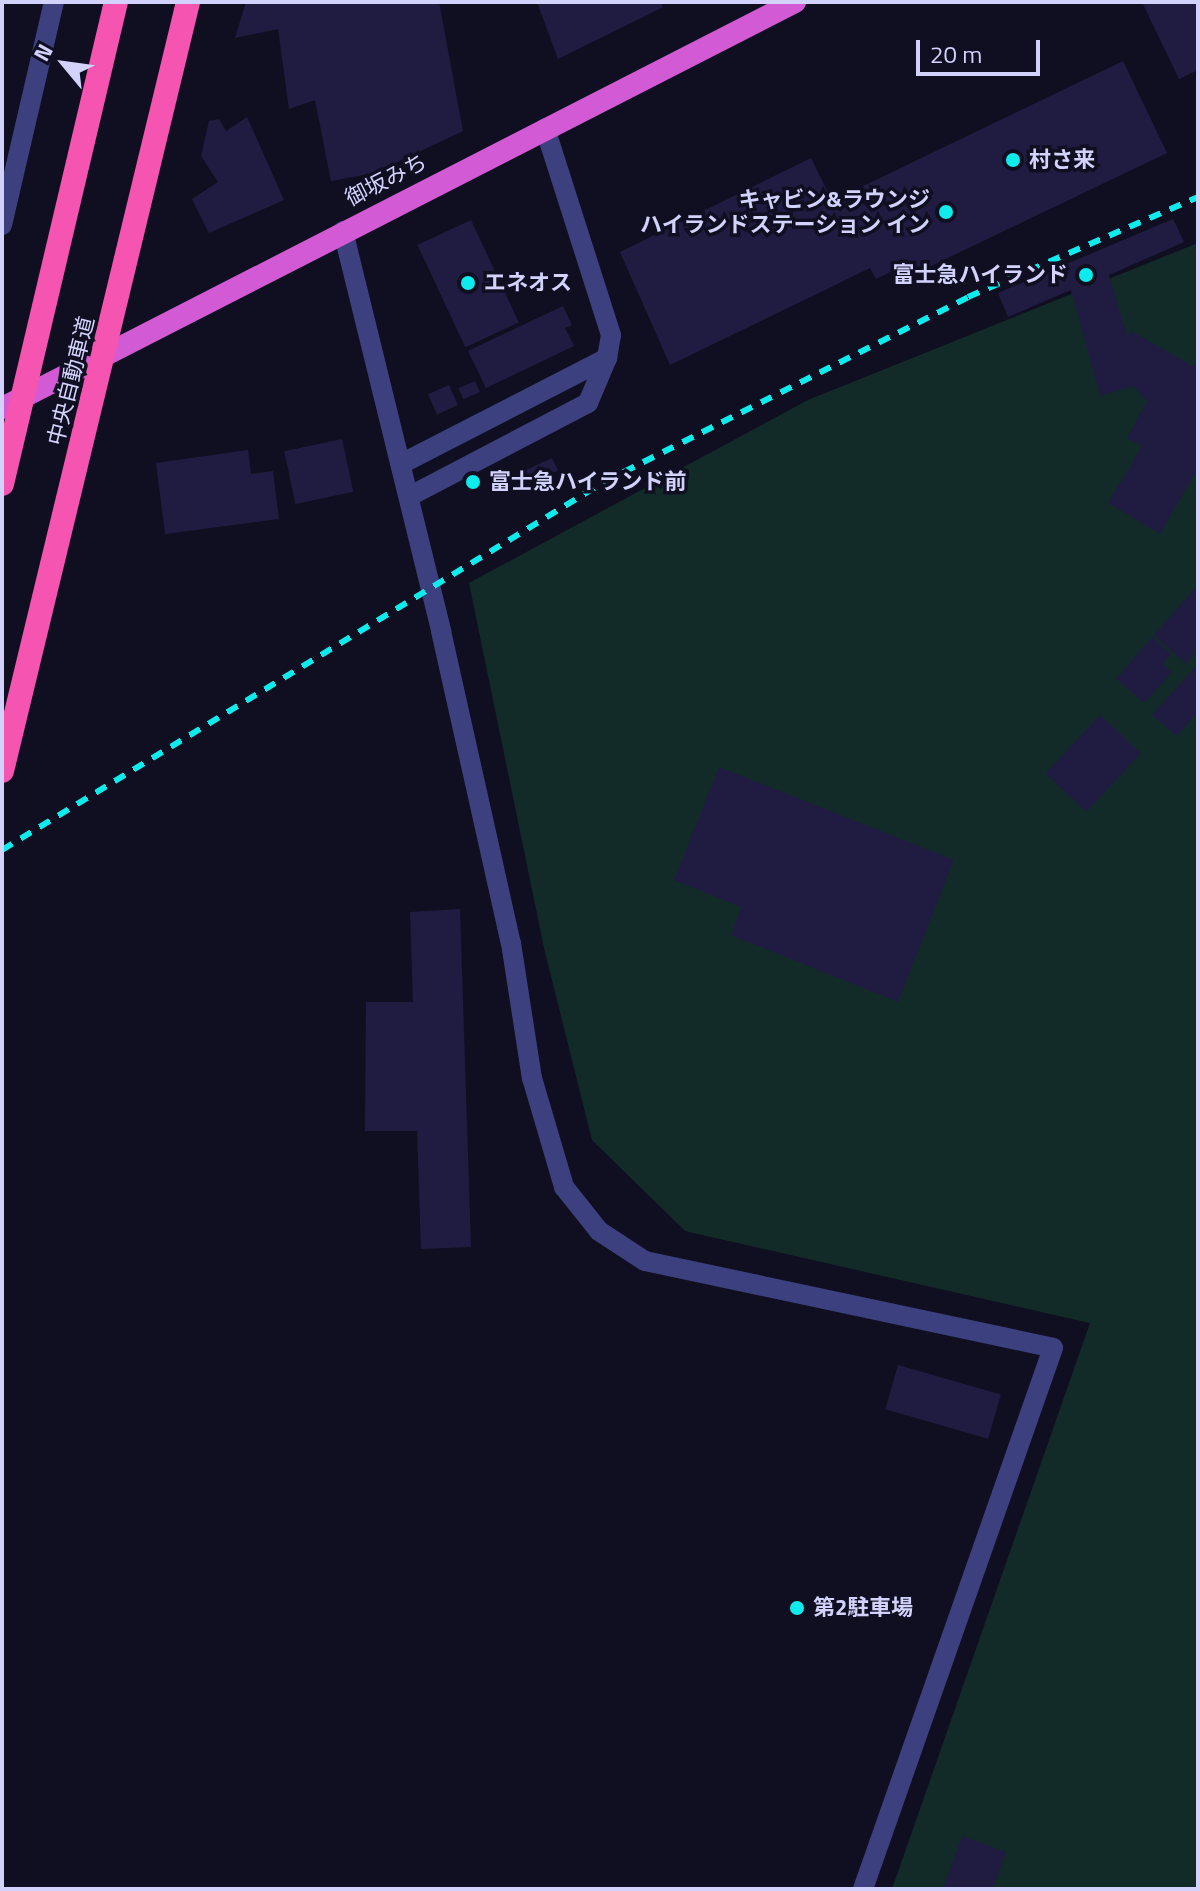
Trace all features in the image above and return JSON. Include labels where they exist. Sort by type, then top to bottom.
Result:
[{"type":"highway","name":"中央自動車道","points":[[2,484],[116,2]]},
{"type":"highway","name":"中央自動車道","points":[[2,771],[188,2]]},
{"type":"highway","name":"御坂みち","points":[[2,408],[795,2]]},
{"type":"street","points":[[2,225],[54,2]]},
{"type":"street","points":[[410,496],[588,403],[607,358],[611,335],[545,128]]},
{"type":"street","points":[[343,231],[410,496],[511,943],[532,1078],[564,1187],[599,1231],[645,1261],[1053,1348],[863,1889]]},
{"type":"street","points":[[401,464],[607,358]]},
{"type":"green space","name":"富士急ハイランド","points":[[1198,243],[1198,1889],[892,1889],[1090,1323],[685,1231],[592,1140],[544,948],[469,583],[808,400]]},
{"type":"building","points":[[246,2],[439,2],[463,131],[374,173],[331,181],[315,100],[289,109],[278,29],[235,38]]},
{"type":"building","points":[[537,2],[661,2],[663,7],[558,59]]},
{"type":"building","points":[[1142,2],[1198,2],[1198,70],[1179,79]]},
{"type":"building","points":[[1123,61],[1167,153],[912,275],[906,264],[876,279],[870,268],[670,365],[620,252],[811,158],[832,201]]},
{"type":"building","points":[[247,117],[284,200],[209,233],[192,199],[218,182],[201,156],[209,121],[219,119],[226,131]]},
{"type":"building","points":[[1173,219],[1184,242],[1109,275],[1128,338],[1131,331],[1198,369],[1198,468],[1160,534],[1108,503],[1142,446],[1127,438],[1147,401],[1133,386],[1100,396],[1071,290],[1008,317],[998,293]]},
{"type":"building","points":[[471,220],[519,322],[465,347],[418,245]]},
{"type":"building","points":[[563,306],[572,325],[565,328],[574,346],[486,388],[468,351]]},
{"type":"building","points":[[475,381],[480,392],[463,399],[459,388]]},
{"type":"building","points":[[449,385],[458,405],[437,414],[428,394]]},
{"type":"building","points":[[342,439],[353,492],[296,504],[284,451]]},
{"type":"building","points":[[248,450],[251,474],[273,471],[279,519],[165,534],[156,463]]},
{"type":"building","points":[[552,458],[558,471],[529,484],[523,472]]},
{"type":"building","points":[[1198,585],[1198,650],[1186,664],[1154,635]]},
{"type":"building","points":[[1152,637],[1171,654],[1163,664],[1172,672],[1144,703],[1116,679]]},
{"type":"building","points":[[1198,664],[1198,712],[1177,736],[1152,715]]},
{"type":"building","points":[[1100,715],[1141,753],[1086,812],[1045,774]]},
{"type":"building","points":[[719,767],[954,860],[898,1002],[731,935],[741,907],[674,880]]},
{"type":"building","points":[[460,909],[471,1247],[421,1249],[417,1131],[365,1131],[366,1002],[413,1002],[410,912]]},
{"type":"building","points":[[898,1365],[1001,1394],[988,1439],[885,1409]]},
{"type":"building","points":[[962,1836],[1006,1852],[993,1889],[943,1889]]},
{"type":"railway","points":[[2,850],[604,482],[968,297],[1198,197]]},
{"type":"place","name":"村さ来","points":[[1013,160]]},
{"type":"place","name":"キャビン&ラウンジ ハイランドステーション イン","points":[[946,212]]},
{"type":"place","name":"富士急ハイランド","points":[[1086,275]]},
{"type":"place","name":"エネオス","points":[[468,283]]},
{"type":"place","name":"富士急ハイランド前","points":[[473,482]]},
{"type":"place","name":"第2駐車場","points":[[797,1608]]}]
